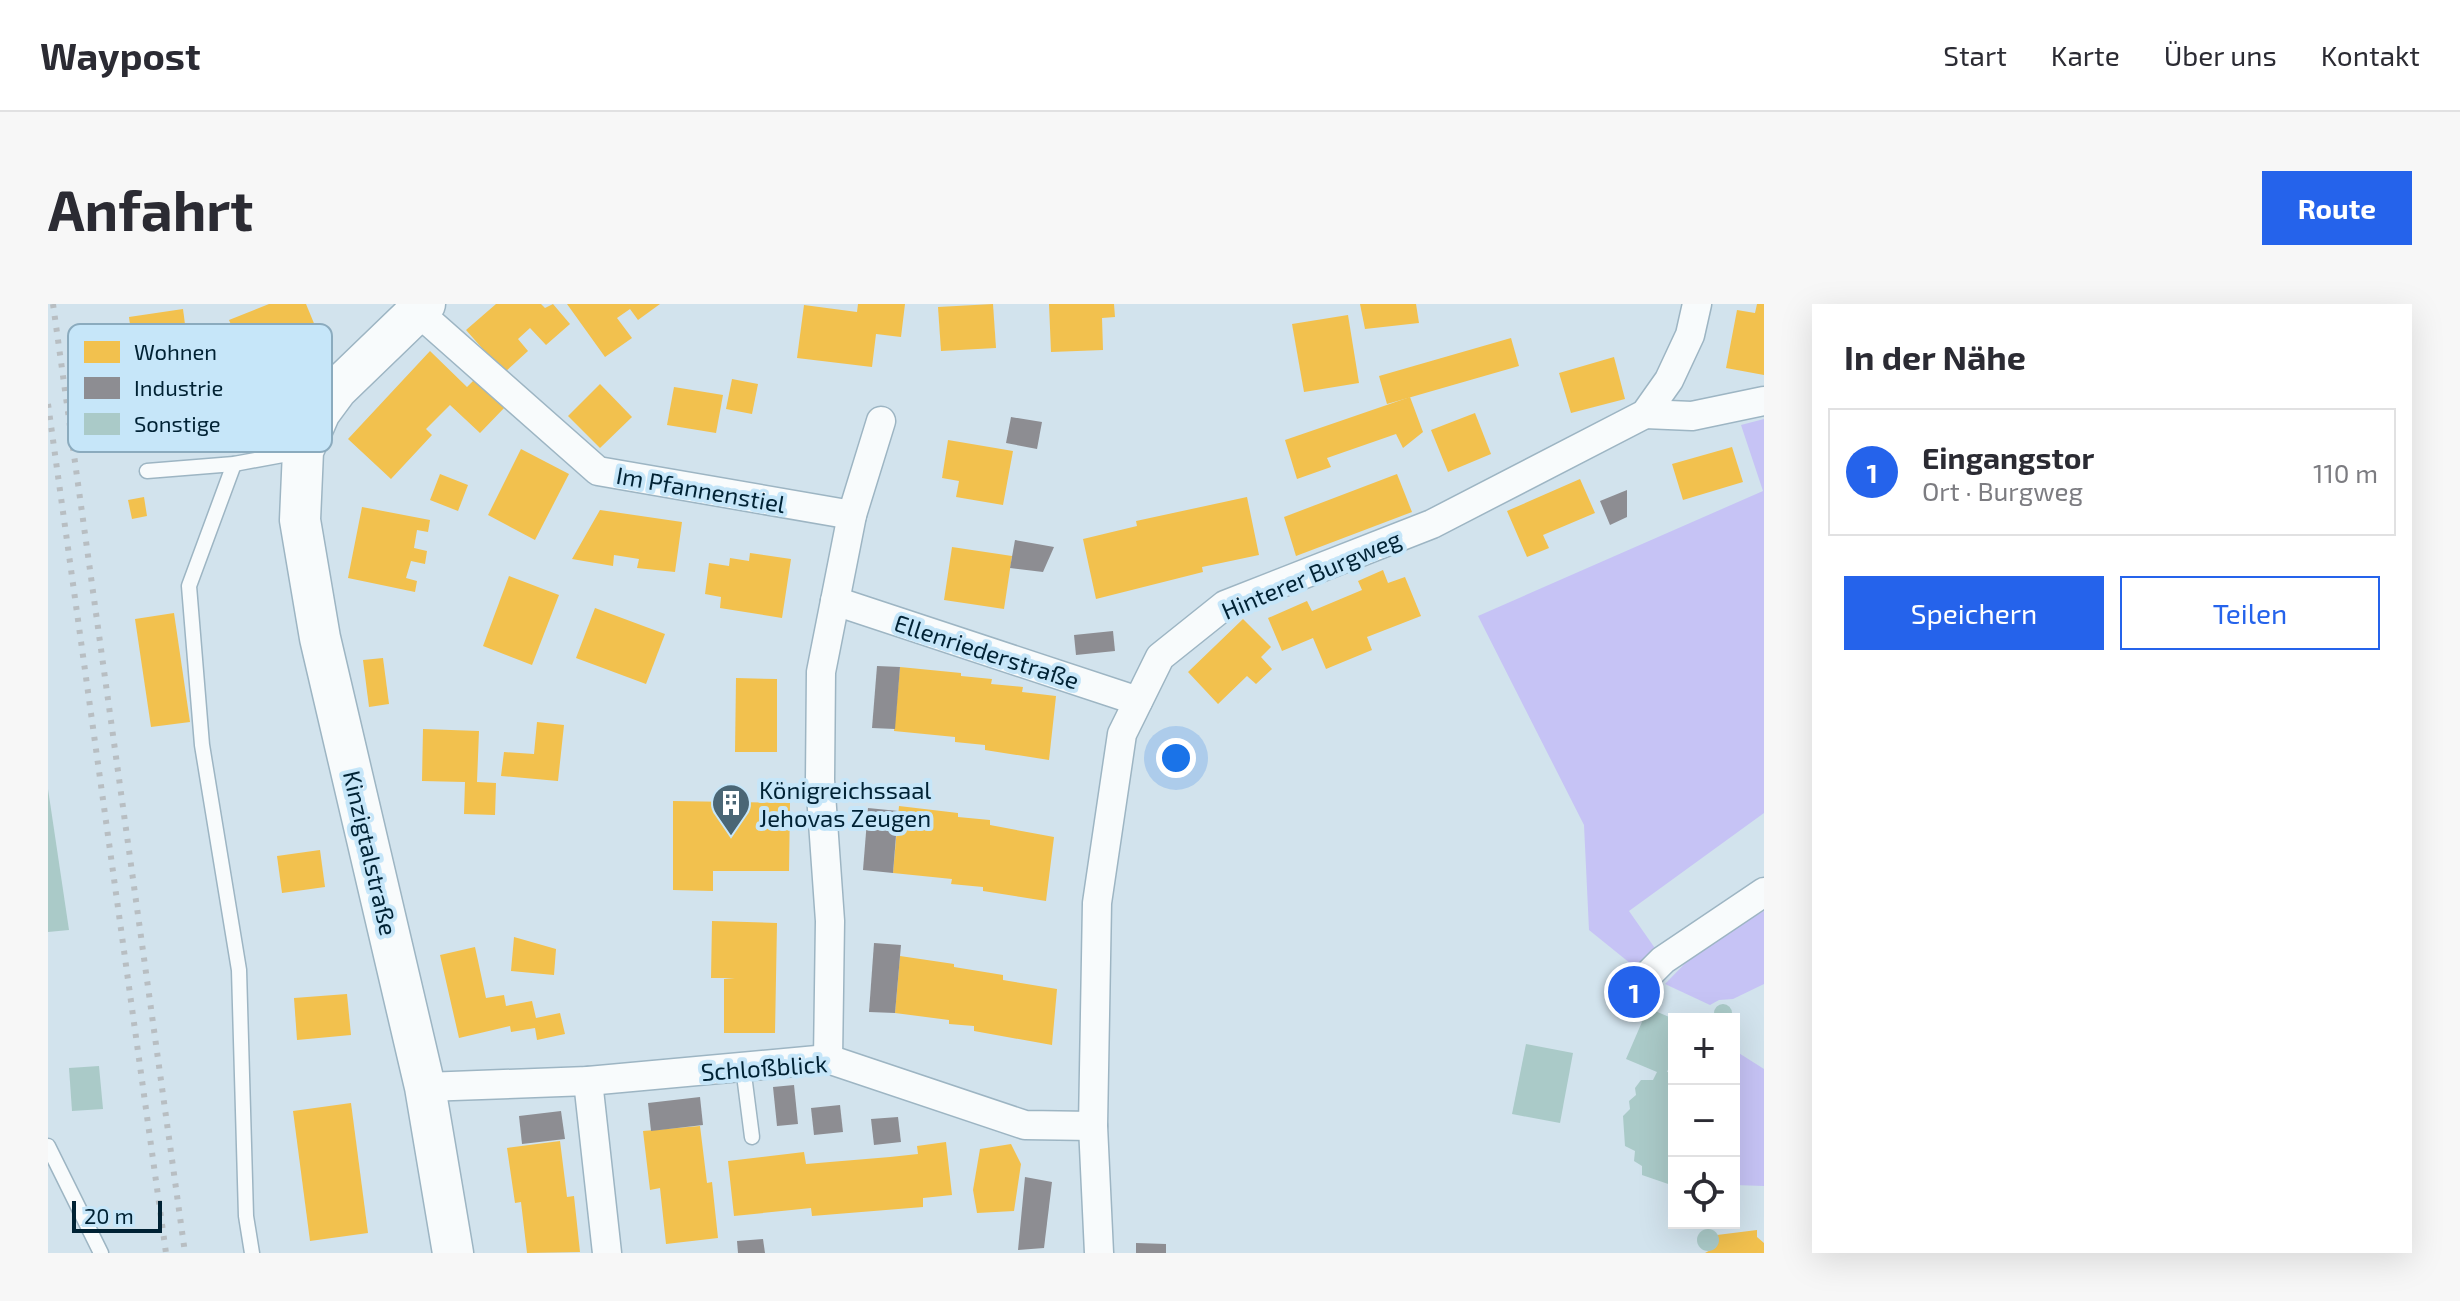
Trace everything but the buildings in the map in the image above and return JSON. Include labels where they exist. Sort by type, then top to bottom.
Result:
[{"type":"main road","points":[[332,396],[421,308]]},
{"type":"main road","name":"Kinzigtalstraße","points":[[303,452],[300,520],[315,616],[425,1087],[453,1253]]},
{"type":"street","name":"Hinterer Burgweg","points":[[1099,1253],[1093,1126],[1097,903],[1122,734],[1160,657],[1225,605],[1432,524],[1645,414],[1669,380],[1690,335],[1697,304]]},
{"type":"street","name":"Im Pfannenstiel","points":[[421,308],[598,471],[852,515]]},
{"type":"street","points":[[1645,414],[1692,416],[1764,401]]},
{"type":"street","points":[[828,1059],[830,921],[820,780],[821,672],[852,515],[881,421]]},
{"type":"street","name":"Ellenriederstraße","points":[[835,601],[1138,701]]},
{"type":"street","points":[[1643,980],[1663,960],[1764,892]]},
{"type":"street","name":"Schloßblick","points":[[425,1087],[588,1081],[828,1059],[1025,1125],[1093,1126]]},
{"type":"street","points":[[588,1081],[607,1253]]},
{"type":"lane","points":[[147,471],[234,464],[298,452]]},
{"type":"lane","points":[[234,464],[189,586],[202,745],[239,970],[246,1216],[252,1253]]},
{"type":"lane","points":[[743,1067],[752,1137]]},
{"type":"lane","points":[[48,1146],[101,1253]]},
{"type":"shaded area","points":[[1764,419],[1764,813],[1629,911],[1659,954],[1641,972],[1589,930],[1584,825],[1478,616],[1763,491],[1741,425]]},
{"type":"shaded area","points":[[1764,911],[1764,984],[1733,999],[1719,1000],[1710,1005],[1665,984],[1704,944]]},
{"type":"shaded area","points":[[1740,1054],[1764,1069],[1764,1186],[1740,1185]]},
{"type":"railway","points":[[53,304],[68,412]]},
{"type":"railway","points":[[48,404],[166,1253]]},
{"type":"railway","points":[[74,452],[185,1253]]},
{"type":"place","name":"Königreichssaal Jehovas Zeugen","points":[[731,837]]},
{"type":"place","name":"Eingangstor","points":[[1634,992]]}]
